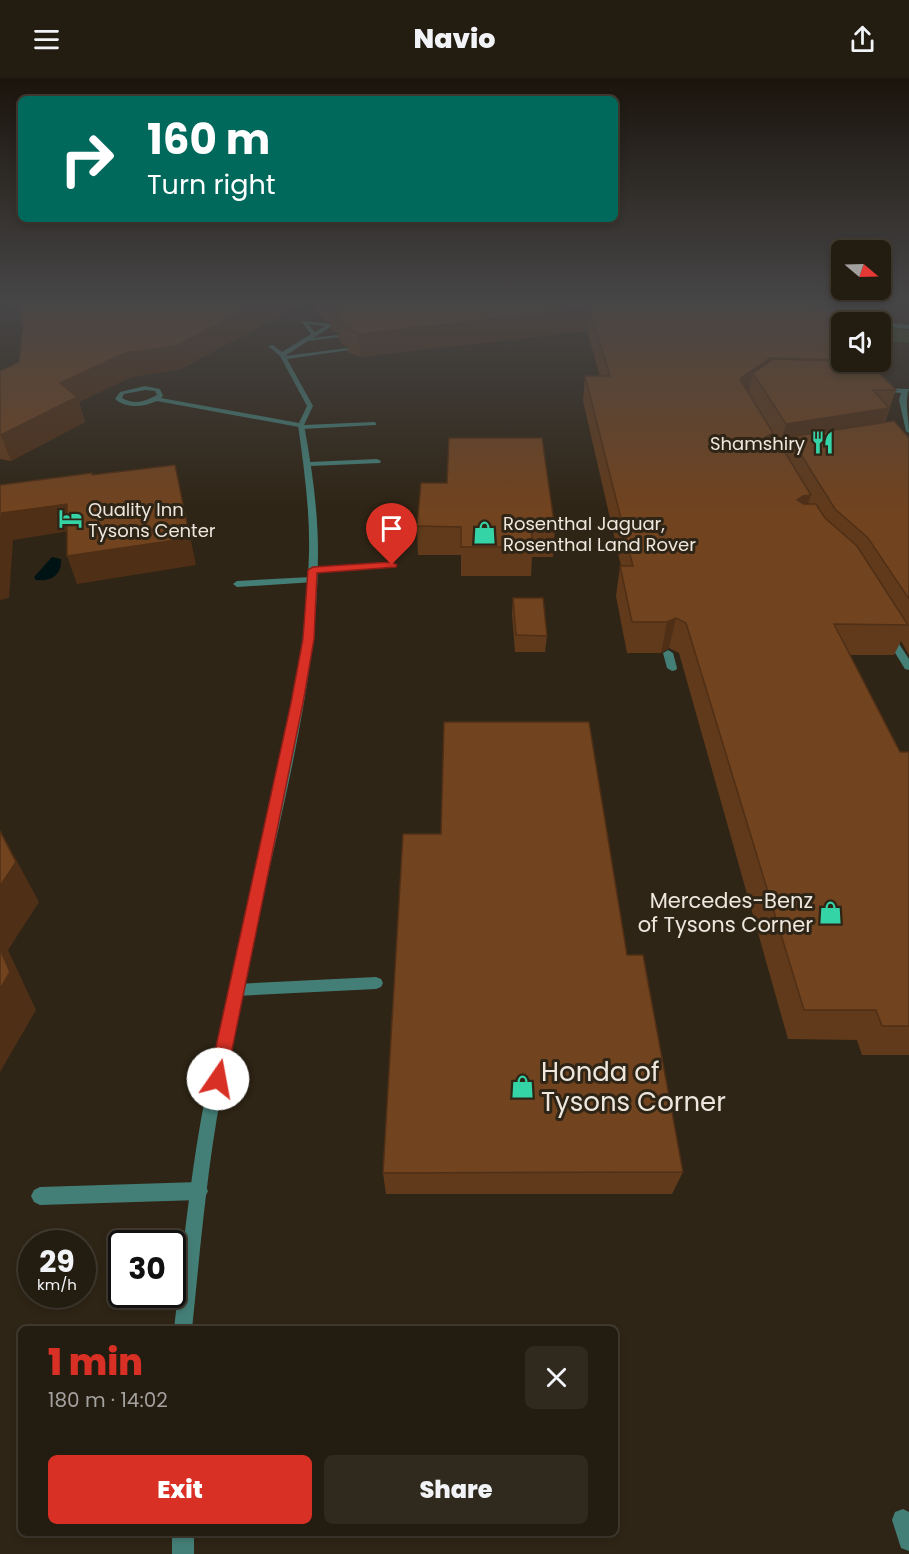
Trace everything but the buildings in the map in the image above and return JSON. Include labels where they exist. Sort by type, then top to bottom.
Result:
[{"type":"street","points":[[183,1326],[204,1146],[297,703],[308,639],[314,496],[310,464],[301,426],[310,406],[291,371]]},
{"type":"street","points":[[156,399],[160,393],[145,388],[129,390],[118,399],[133,404],[156,399],[301,426],[374,423]]},
{"type":"street","points":[[875,390],[906,391],[902,400],[909,431]]},
{"type":"street","points":[[310,464],[377,461]]},
{"type":"street","points":[[237,584],[392,565]]},
{"type":"street","points":[[886,631],[909,667]]},
{"type":"street","points":[[668,653],[672,668]]},
{"type":"street","points":[[236,990],[376,983]]},
{"type":"street","points":[[40,1196],[199,1191]]},
{"type":"street","points":[[183,1536],[183,1554]]},
{"type":"shaded area","points":[[52,557],[61,559],[60,569],[51,578],[36,580],[34,577]]},
{"type":"place","name":"Shamshiry","points":[[823,443]]},
{"type":"place","name":"Quality Inn Tysons Center","points":[[70,519]]},
{"type":"place","name":"Rosenthal Jaguar, Rosenthal Land Rover","points":[[485,533]]},
{"type":"place","name":"Mercedes-Benz of Tysons Corner","points":[[831,912]]},
{"type":"place","name":"Honda of Tysons Corner","points":[[523,1087]]},
{"type":"route","points":[[218,1079],[297,703],[308,639],[313,570],[392,565]]}]
